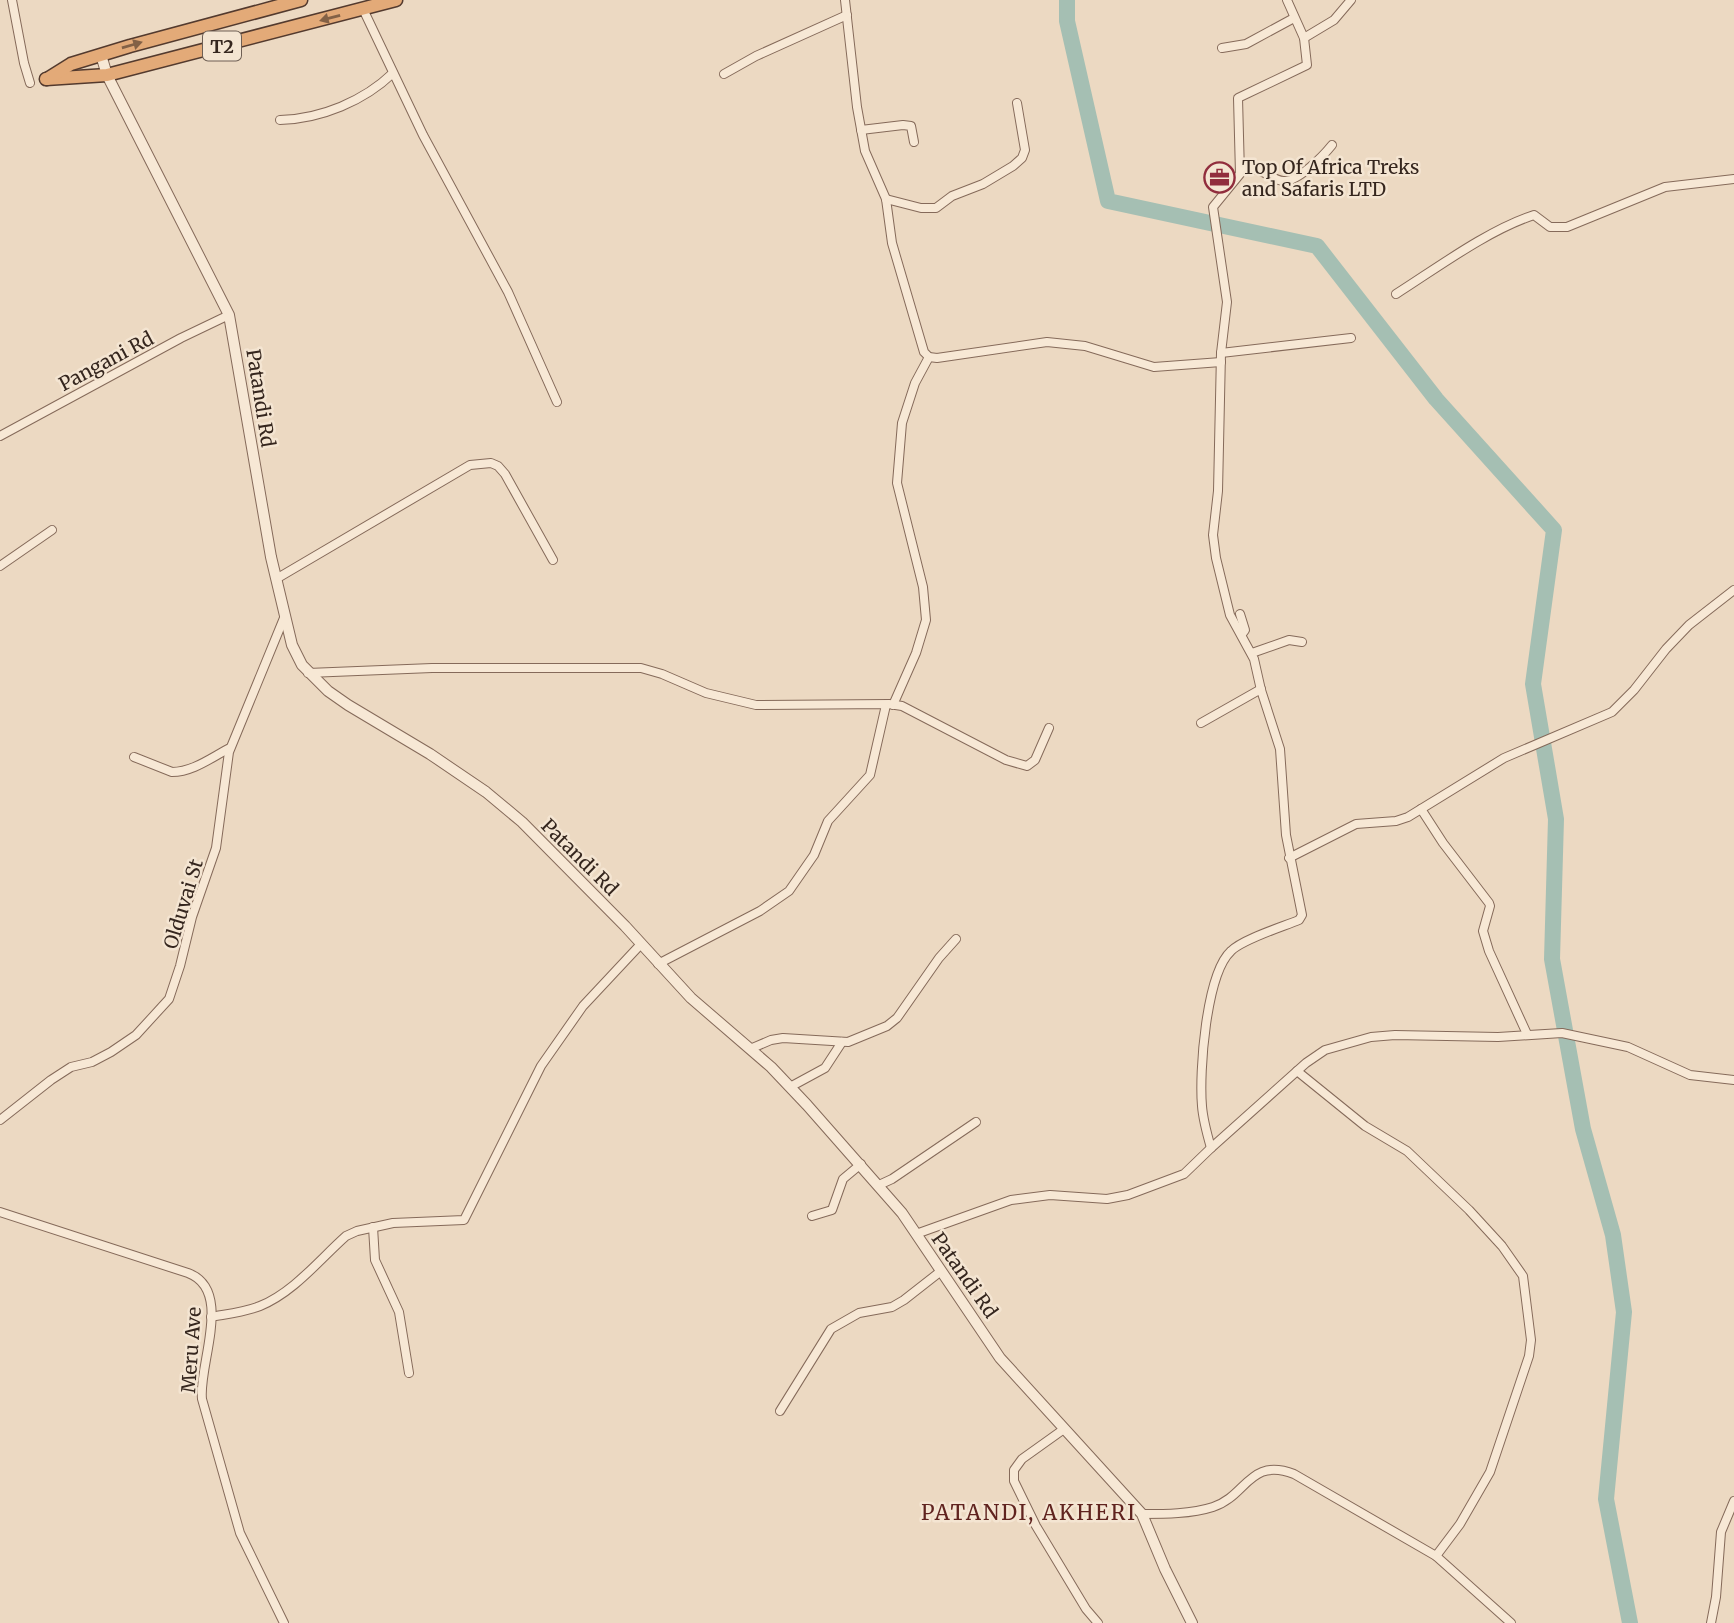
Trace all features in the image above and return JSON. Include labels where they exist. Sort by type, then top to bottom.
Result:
[{"type":"highway","name":"T2","points":[[300,0],[71,64],[47,79],[107,75],[396,0]]},
{"type":"street","points":[[12,0],[30,83]]},
{"type":"street","points":[[845,0],[865,151],[886,199],[892,243],[924,352],[929,357],[933,359],[1047,342],[1085,346],[1154,366],[1351,338]]},
{"type":"street","points":[[1211,1148],[1201,1098],[1203,1051],[1212,991],[1222,964],[1231,950],[1301,917],[1302,913],[1289,858],[1280,749],[1252,653],[1230,615],[1223,596],[1213,534],[1218,491],[1221,357],[1227,302],[1213,207],[1240,169],[1238,99],[1306,66],[1308,59],[1304,38],[1287,0]]},
{"type":"street","points":[[1304,38],[1334,20],[1351,0]]},
{"type":"street","points":[[363,9],[445,178],[508,292],[556,402]]},
{"type":"street","points":[[724,74],[756,56],[847,15]]},
{"type":"street","points":[[1222,48],[1246,44],[1294,18]]},
{"type":"street","name":"Patandi Rd","points":[[101,55],[107,75],[229,316],[275,579],[292,645],[308,673],[348,705],[430,754],[486,792],[522,822],[691,998],[790,1087],[879,1185],[916,1234],[1000,1358],[1142,1514],[1192,1623]]},
{"type":"street","points":[[280,120],[293,120],[334,109],[380,86],[393,73]]},
{"type":"street","points":[[886,199],[920,208],[936,208],[952,196],[983,184],[1013,166],[1022,158],[1025,150],[1017,103]]},
{"type":"street","points":[[861,131],[911,126],[914,142]]},
{"type":"street","points":[[1240,169],[1257,170],[1281,181],[1288,181],[1324,156],[1332,145]]},
{"type":"street","points":[[1396,294],[1518,220],[1535,215],[1550,228],[1567,227],[1665,187],[1734,179]]},
{"type":"street","name":"Pangani Rd","points":[[0,436],[181,338],[229,316]]},
{"type":"street","points":[[658,964],[760,911],[789,891],[814,855],[828,821],[870,775],[890,705],[916,653],[926,620],[923,587],[897,483],[902,423],[915,383],[929,357]]},
{"type":"street","points":[[275,579],[424,490],[470,465],[482,463],[498,466],[505,474],[552,560]]},
{"type":"street","points":[[0,566],[52,530]]},
{"type":"street","points":[[1289,858],[1356,824],[1396,821],[1421,809],[1504,758],[1612,712],[1689,625],[1734,590]]},
{"type":"street","points":[[1240,614],[1245,629],[1242,634]]},
{"type":"street","name":"Olduvai St","points":[[0,1120],[71,1067],[92,1062],[135,1035],[169,999],[192,918],[216,848],[230,748],[284,618]]},
{"type":"street","points":[[1252,653],[1289,640],[1302,642]]},
{"type":"street","points":[[308,673],[432,668],[641,668],[706,693],[756,705],[890,705],[913,711],[1006,760],[1027,766],[1035,760],[1049,727]]},
{"type":"street","points":[[1201,723],[1261,688]]},
{"type":"street","points":[[134,757],[172,772],[179,772],[230,748]]},
{"type":"street","points":[[1421,809],[1443,843],[1489,902],[1483,931],[1489,951],[1527,1034]]},
{"type":"street","points":[[750,1049],[783,1038],[842,1042],[855,1040],[887,1026],[897,1018],[956,939]]},
{"type":"street","points":[[211,1317],[250,1309],[291,1288],[346,1236],[393,1223],[462,1221],[466,1218],[541,1066],[583,1006],[641,944]]},
{"type":"street","points":[[916,1234],[1012,1200],[1049,1195],[1107,1199],[1128,1195],[1184,1174],[1297,1071],[1325,1050],[1371,1037],[1574,1035],[1628,1047],[1690,1074],[1734,1080]]},
{"type":"street","points":[[790,1087],[825,1068],[842,1042]]},
{"type":"street","points":[[1297,1071],[1365,1126],[1407,1151],[1431,1171],[1502,1246],[1522,1276],[1531,1340],[1529,1356],[1490,1472],[1460,1524],[1436,1556]]},
{"type":"street","points":[[879,1185],[976,1122]]},
{"type":"street","points":[[812,1216],[832,1210],[843,1179],[861,1164]]},
{"type":"street","name":"Meru Ave","points":[[0,1212],[197,1276],[208,1288],[211,1336],[201,1389],[202,1399],[240,1533],[284,1623]]},
{"type":"street","points":[[373,1227],[375,1260],[399,1312],[409,1373]]},
{"type":"street","points":[[780,1411],[831,1329],[868,1310],[892,1307],[941,1271]]},
{"type":"street","points":[[1064,1429],[1022,1459],[1014,1470],[1014,1481],[1036,1526],[1086,1609],[1098,1623]]},
{"type":"street","points":[[1142,1514],[1166,1514],[1214,1507],[1264,1470],[1283,1470],[1436,1556],[1511,1623]]},
{"type":"street","points":[[1711,1623],[1716,1597],[1721,1532],[1734,1501]]},
{"type":"waterway","points":[[1067,0],[1067,21],[1108,201],[1317,246],[1436,399],[1554,530],[1533,684],[1556,819],[1552,959],[1583,1129],[1613,1235],[1624,1312],[1606,1499],[1630,1623]]},
{"type":"place","name":"Top Of Africa Treks and Safaris LTD","points":[[1219,178]]},
{"type":"district","name":"PATANDI, AKHERI","points":[[1029,1512]]}]
